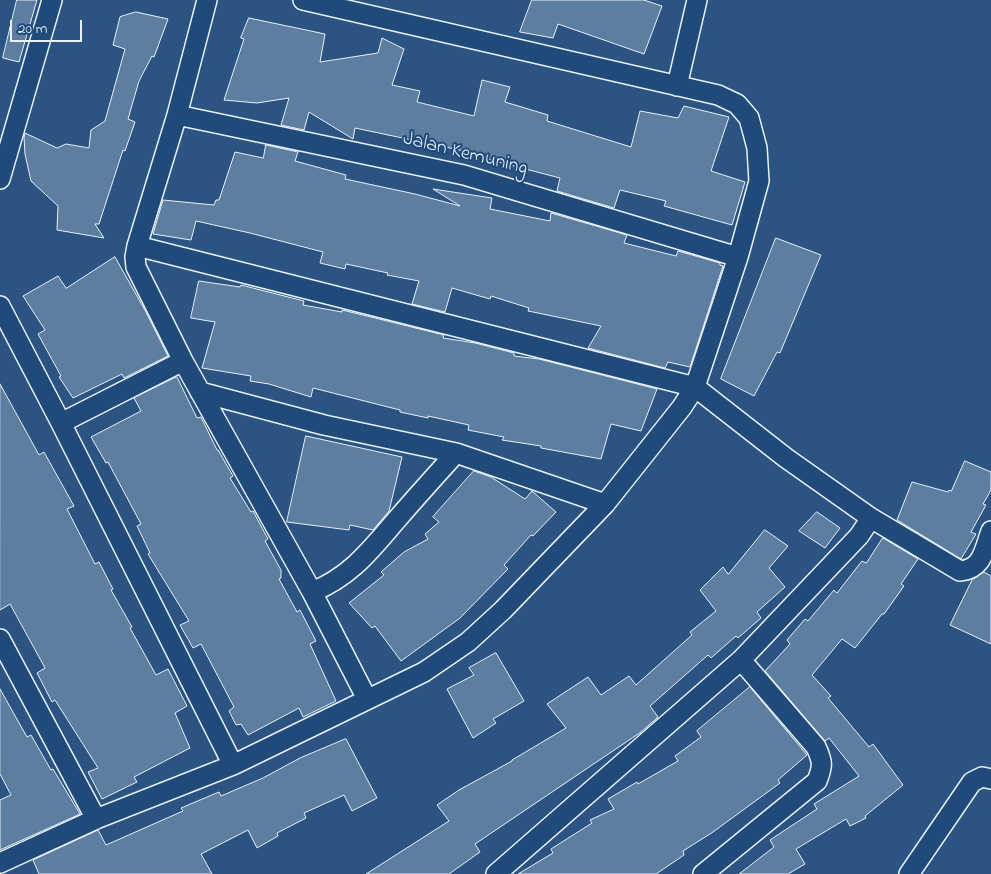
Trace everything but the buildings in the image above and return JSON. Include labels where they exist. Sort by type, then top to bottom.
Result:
[{"type":"street","points":[[0,179],[52,0]]},
{"type":"street","points":[[207,0],[178,115],[137,246],[136,267],[183,361],[312,592],[367,699]]},
{"type":"street","points":[[0,863],[96,819],[233,765],[424,672],[468,642],[503,610],[605,504],[682,407],[695,386],[738,257],[760,181],[757,148],[749,118],[737,104],[718,95],[360,6],[303,0]]},
{"type":"street","points":[[677,86],[697,0]]},
{"type":"street","name":"Jalan Kemuning","points":[[178,115],[464,175],[738,257]]},
{"type":"street","points":[[137,246],[695,386],[786,458],[871,518],[960,571],[971,570],[979,564],[991,531]]},
{"type":"street","points":[[0,306],[233,765]]},
{"type":"street","points":[[61,423],[183,361]]},
{"type":"street","points":[[200,392],[324,425],[456,453],[605,504]]},
{"type":"street","points":[[312,592],[329,585],[349,572],[456,453]]},
{"type":"street","points":[[496,874],[741,660],[859,536],[871,518]]},
{"type":"street","points":[[0,639],[96,819]]},
{"type":"street","points":[[703,874],[817,781],[822,768],[821,758],[816,748],[741,660]]},
{"type":"street","points":[[909,874],[972,782],[982,777],[991,779]]}]
